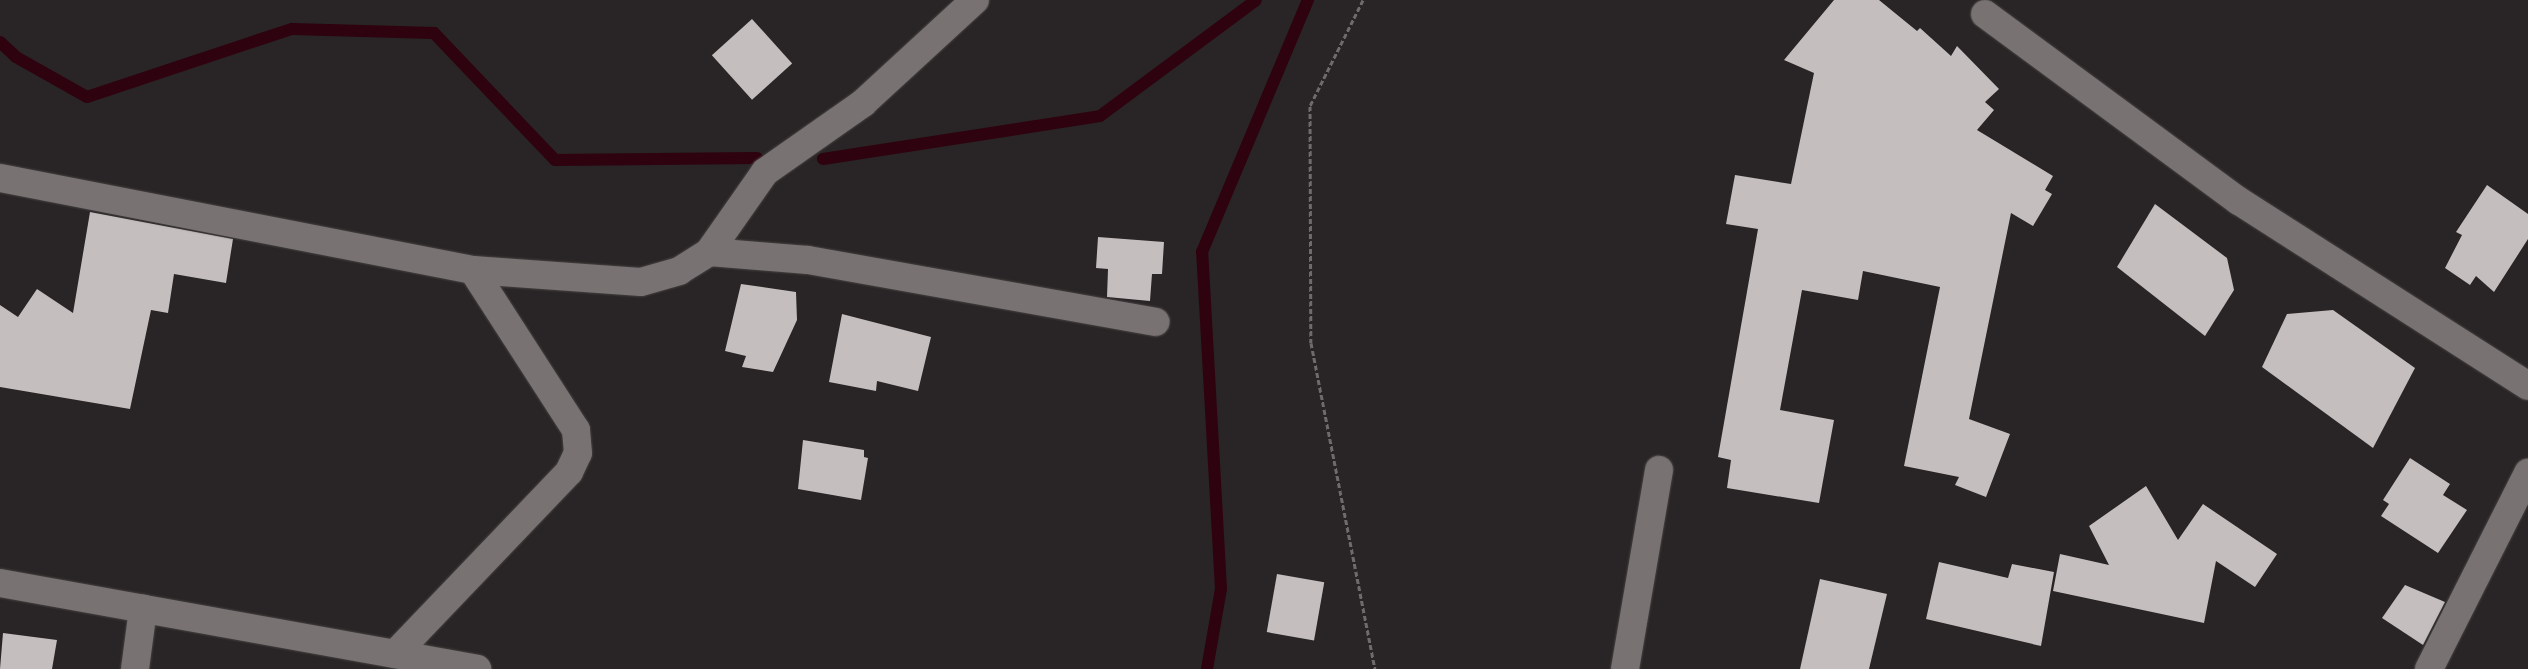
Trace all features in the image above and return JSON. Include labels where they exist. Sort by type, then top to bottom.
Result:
[{"type":"street","points":[[0,178],[473,270],[642,282],[679,270],[709,252],[765,172],[863,103],[975,0]]},
{"type":"street","points":[[1984,14],[2239,201],[2528,386]]},
{"type":"street","points":[[709,252],[808,260],[1156,322]]},
{"type":"street","points":[[394,654],[569,472],[578,453],[576,430],[473,270]]},
{"type":"street","points":[[1625,669],[1658,470]]},
{"type":"street","points":[[2429,669],[2528,472]]},
{"type":"street","points":[[0,583],[477,669]]},
{"type":"street","points":[[135,669],[143,609]]},
{"type":"path","points":[[1363,0],[1310,106],[1311,343],[1375,669]]},
{"type":"building","points":[[1834,0],[1879,0],[1917,31],[1920,28],[1951,56],[1957,46],[1999,89],[1985,102],[1994,110],[1977,130],[2053,176],[2045,190],[2052,194],[2033,226],[2011,213],[1969,419],[2010,434],[1986,497],[1955,485],[1959,477],[1904,466],[1940,287],[1863,271],[1858,300],[1802,290],[1780,410],[1834,420],[1819,503],[1727,488],[1731,460],[1718,457],[1758,229],[1726,224],[1735,175],[1791,184],[1814,73],[1784,60]]},
{"type":"building","points":[[752,19],[792,64],[752,100],[712,55]]},
{"type":"building","points":[[2487,185],[2528,214],[2528,239],[2494,292],[2476,276],[2470,285],[2445,268],[2462,235],[2456,232]]},
{"type":"building","points":[[2155,204],[2227,258],[2234,290],[2205,336],[2117,267]]},
{"type":"building","points":[[90,212],[233,239],[226,283],[174,274],[168,313],[151,310],[130,409],[0,387],[0,305],[18,317],[37,289],[73,313]]},
{"type":"building","points":[[1098,237],[1164,242],[1162,274],[1152,274],[1150,301],[1107,297],[1108,269],[1096,268]]},
{"type":"building","points":[[741,284],[796,292],[797,320],[773,372],[742,367],[746,356],[725,351]]},
{"type":"building","points":[[2333,310],[2415,368],[2373,448],[2262,367],[2287,314]]},
{"type":"building","points":[[842,314],[931,337],[918,391],[877,381],[876,391],[829,382]]},
{"type":"building","points":[[803,440],[864,450],[864,457],[868,458],[861,500],[798,489]]},
{"type":"building","points":[[2410,458],[2450,484],[2443,495],[2467,510],[2438,553],[2381,516],[2389,504],[2383,500]]},
{"type":"building","points":[[2146,486],[2178,540],[2203,504],[2277,554],[2255,587],[2216,561],[2204,623],[2053,591],[2060,554],[2109,565],[2089,526]]},
{"type":"building","points":[[1939,562],[2008,578],[2012,564],[2054,572],[2041,646],[1926,619]]},
{"type":"building","points":[[1277,574],[1324,582],[1314,640],[1267,632]]},
{"type":"building","points":[[1820,579],[1887,594],[1869,669],[1800,669]]},
{"type":"building","points":[[2405,585],[2445,602],[2423,645],[2382,618]]},
{"type":"building","points":[[3,633],[57,640],[52,669],[0,669]]},
{"type":"waterway","points":[[823,159],[1100,116],[1256,0]]},
{"type":"waterway","points":[[1207,669],[1221,589],[1202,252],[1308,0]]},
{"type":"waterway","points":[[0,42],[16,57],[87,97],[292,29],[434,33],[555,160],[757,158]]}]
